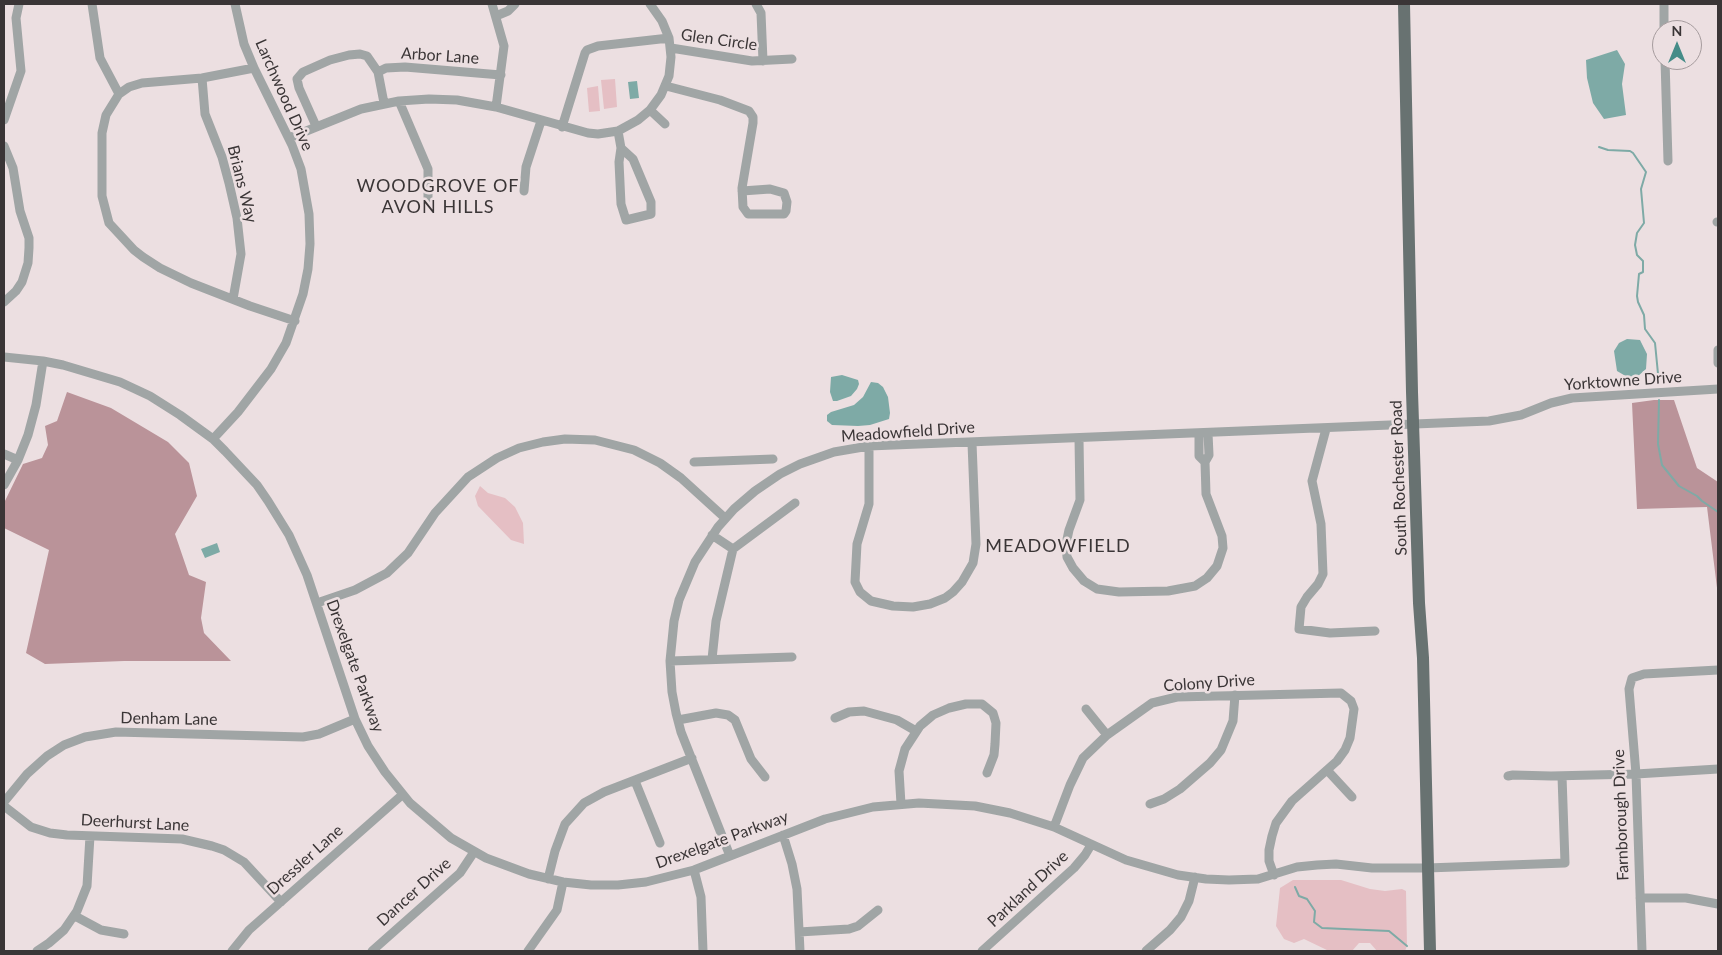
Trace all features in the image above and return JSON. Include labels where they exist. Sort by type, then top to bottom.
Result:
[{"type":"main road","name":"South Rochester Road","points":[[1404,4],[1414,426],[1419,603],[1423,658],[1430,951]]},
{"type":"street","points":[[4,120],[21,71],[16,18],[19,4]]},
{"type":"street","points":[[92,4],[100,58],[119,94]]},
{"type":"street","name":"Larchwood Drive","points":[[213,439],[238,412],[272,369],[295,321],[308,269],[310,224],[303,176],[289,138],[244,44],[235,4]]},
{"type":"street","points":[[492,4],[504,46],[496,107]]},
{"type":"street","points":[[496,16],[508,11],[515,4]]},
{"type":"street","points":[[289,138],[354,111],[384,103],[437,99],[496,107],[588,133],[598,134],[618,131],[638,120],[650,110],[666,86],[671,65],[671,48],[662,21],[650,4]]},
{"type":"street","name":"Glen Circle","points":[[756,4],[761,14],[763,61]]},
{"type":"street","points":[[1664,4],[1664,20]]},
{"type":"street","points":[[562,127],[587,50],[598,46],[669,38]]},
{"type":"street","name":"Glen Circle","points":[[671,48],[752,61],[792,59]]},
{"type":"street","points":[[316,126],[299,88],[297,79],[303,72],[330,60],[349,55],[360,54],[368,56],[378,72],[384,103]]},
{"type":"street","name":"Arbor Lane","points":[[378,72],[386,68],[404,67],[501,75]]},
{"type":"street","points":[[254,68],[202,78],[142,83],[119,94],[106,115],[100,143],[102,196],[109,223],[134,250],[160,268],[191,283],[295,321]]},
{"type":"street","points":[[1665,70],[1668,161]]},
{"type":"street","name":"Brians Way","points":[[202,78],[205,114],[222,157],[230,183],[237,218],[241,254],[233,299]]},
{"type":"street","points":[[666,86],[720,100],[749,111],[753,117],[753,122],[744,167],[742,191],[743,207],[748,214],[784,214],[786,211],[787,202],[784,194],[770,189],[742,191]]},
{"type":"street","points":[[399,101],[428,169],[428,199]]},
{"type":"street","points":[[650,110],[665,124]]},
{"type":"street","points":[[524,191],[526,167],[541,121]]},
{"type":"street","points":[[618,131],[621,148],[619,162],[621,204],[626,220],[651,214],[651,202],[633,159],[621,148]]},
{"type":"street","points":[[4,146],[13,168],[20,211],[29,238],[30,248],[22,282],[16,291],[4,302]]},
{"type":"street","points":[[1718,350],[1718,362]]},
{"type":"street","name":"Drexelgate Parkway","points":[[4,357],[44,361],[99,374],[135,389],[172,410],[213,439],[242,468],[268,501],[297,551],[317,603],[355,719],[376,760],[402,795],[441,831],[474,852],[512,869],[548,879],[591,885],[633,884],[660,879],[694,870],[811,824],[848,812],[901,804],[941,803],[975,806],[1010,813],[1054,827],[1091,845],[1143,866],[1195,878],[1258,879],[1297,867],[1336,864],[1372,868],[1427,868],[1565,863],[1562,776]]},
{"type":"street","points":[[4,485],[18,460],[32,420],[44,361]]},
{"type":"street","name":"Yorktowne Drive","points":[[1414,426],[1502,420],[1521,416],[1551,403],[1572,398],[1718,389]]},
{"type":"street","name":"Meadowfield Drive","points":[[730,856],[678,720],[672,692],[670,661],[673,629],[680,600],[695,562],[712,535],[725,518],[746,498],[780,474],[825,454],[869,446],[1414,426]]},
{"type":"street","points":[[1326,429],[1312,480],[1321,524],[1323,574],[1301,607],[1300,629],[1330,633],[1375,631]]},
{"type":"street","points":[[1079,438],[1080,500],[1067,537],[1066,551],[1069,561],[1078,575],[1092,587],[1105,591],[1168,591],[1186,589],[1199,584],[1213,572],[1221,556],[1222,536],[1206,494],[1204,462],[1200,456],[1203,434]]},
{"type":"street","points":[[317,603],[355,590],[387,573],[408,552],[435,513],[468,477],[497,458],[519,448],[543,442],[565,439],[595,440],[634,450],[660,463],[681,478],[725,518]]},
{"type":"street","points":[[869,446],[869,504],[857,544],[855,582],[860,592],[871,601],[892,606],[913,607],[930,604],[945,598],[965,578],[973,563],[976,544],[972,443]]},
{"type":"street","points":[[4,454],[18,460]]},
{"type":"street","points":[[694,462],[773,459]]},
{"type":"street","points":[[712,660],[716,621],[733,549],[795,503]]},
{"type":"street","points":[[712,535],[733,549]]},
{"type":"street","points":[[670,661],[792,657]]},
{"type":"street","name":"Farnborough Drive","points":[[1642,951],[1636,774],[1629,689],[1632,678],[1644,674],[1718,670]]},
{"type":"street","name":"Colony Drive","points":[[1054,827],[1080,763],[1088,752],[1107,735],[1144,708],[1162,700],[1177,697],[1341,693],[1351,700],[1354,709],[1352,732],[1345,750],[1328,770],[1292,801],[1276,823],[1269,850],[1269,861],[1274,874]]},
{"type":"street","points":[[1150,804],[1180,789],[1210,763],[1221,750],[1233,721],[1235,695]]},
{"type":"street","points":[[901,804],[899,777],[900,764],[905,749],[916,731],[933,715],[949,708],[966,704],[982,704],[993,713],[996,723],[994,754],[987,773]]},
{"type":"street","points":[[1086,709],[1107,735]]},
{"type":"street","points":[[835,718],[849,712],[864,711],[897,720],[916,731]]},
{"type":"street","points":[[678,720],[716,713],[728,715],[735,720],[751,759],[765,777]]},
{"type":"street","name":"Denham Lane","points":[[4,802],[27,774],[46,756],[64,745],[85,737],[116,732],[303,737],[319,734],[355,719]]},
{"type":"street","points":[[548,879],[565,824],[584,803],[594,796],[692,758]]},
{"type":"street","points":[[1508,776],[1636,774],[1718,769]]},
{"type":"street","points":[[1328,770],[1352,796]]},
{"type":"street","points":[[635,781],[660,843]]},
{"type":"street","name":"Dressler Lane","points":[[232,951],[249,930],[402,795]]},
{"type":"street","name":"Deerhurst Lane","points":[[4,806],[22,821],[42,831],[59,835],[182,838],[207,844],[224,850],[244,862],[281,902]]},
{"type":"street","points":[[783,835],[796,881],[800,951]]},
{"type":"street","points":[[37,951],[56,938],[75,916],[87,886],[90,836]]},
{"type":"street","name":"Parkland Drive","points":[[982,951],[1074,868],[1091,845]]},
{"type":"street","name":"Dancer Drive","points":[[372,951],[460,873],[474,852]]},
{"type":"street","points":[[694,870],[701,897],[703,951]]},
{"type":"street","points":[[1146,951],[1170,930],[1181,917],[1189,902],[1195,878]]},
{"type":"street","points":[[528,951],[557,910],[563,882]]},
{"type":"street","points":[[1640,898],[1686,898],[1718,904]]},
{"type":"street","points":[[799,932],[849,929],[858,926],[878,910]]},
{"type":"street","points":[[75,916],[101,930],[124,934]]},
{"type":"shaded area","points":[[615,79],[617,107],[604,109],[601,80]]},
{"type":"shaded area","points":[[598,86],[600,111],[589,112],[587,88]]},
{"type":"shaded area","points":[[67,392],[111,408],[168,442],[189,463],[197,496],[175,534],[189,575],[206,582],[201,618],[204,633],[231,661],[124,661],[45,664],[26,653],[49,550],[4,528],[4,503],[23,464],[42,458],[48,445],[45,426],[57,421]]},
{"type":"shaded area","points":[[1674,400],[1697,468],[1718,482],[1718,596],[1707,507],[1637,509],[1632,403]]},
{"type":"shaded area","points":[[480,486],[488,493],[505,498],[515,507],[523,523],[524,544],[511,540],[478,506],[475,496]]},
{"type":"shaded area","points":[[1293,880],[1341,880],[1370,889],[1385,891],[1402,889],[1406,891],[1407,946],[1405,951],[1377,951],[1370,943],[1359,943],[1352,951],[1329,951],[1304,939],[1294,943],[1284,939],[1276,926],[1280,888]]},
{"type":"water","points":[[1617,50],[1625,64],[1622,84],[1626,115],[1604,119],[1593,103],[1587,78],[1586,60]]},
{"type":"water","points":[[637,81],[639,98],[630,99],[628,82]]},
{"type":"water","points":[[1627,339],[1640,340],[1647,354],[1646,369],[1637,377],[1629,378],[1617,371],[1614,351],[1619,343]]},
{"type":"water","points":[[842,375],[858,380],[859,384],[851,396],[833,401],[830,392],[831,377]]},
{"type":"water","points":[[871,382],[878,383],[883,387],[888,397],[889,419],[870,425],[858,426],[832,425],[827,421],[827,415],[831,412],[854,405],[863,397]]},
{"type":"water","points":[[217,543],[220,552],[205,558],[201,549]]},
{"type":"waterway","points":[[1599,147],[1608,150],[1630,151],[1646,172],[1641,189],[1644,223],[1637,233],[1635,245],[1637,255],[1643,261],[1643,272],[1639,274],[1637,296],[1644,315],[1645,329],[1655,343],[1659,384]]},
{"type":"waterway","points":[[1659,400],[1658,444],[1662,465],[1679,486],[1697,496],[1718,512]]},
{"type":"waterway","points":[[1295,887],[1299,896],[1307,899],[1315,911],[1314,922],[1322,928],[1389,931],[1407,946]]},
{"type":"district","name":"WOODGROVE OF AVON HILLS","points":[[438,196]]},
{"type":"district","name":"MEADOWFIELD","points":[[1058,546]]}]
